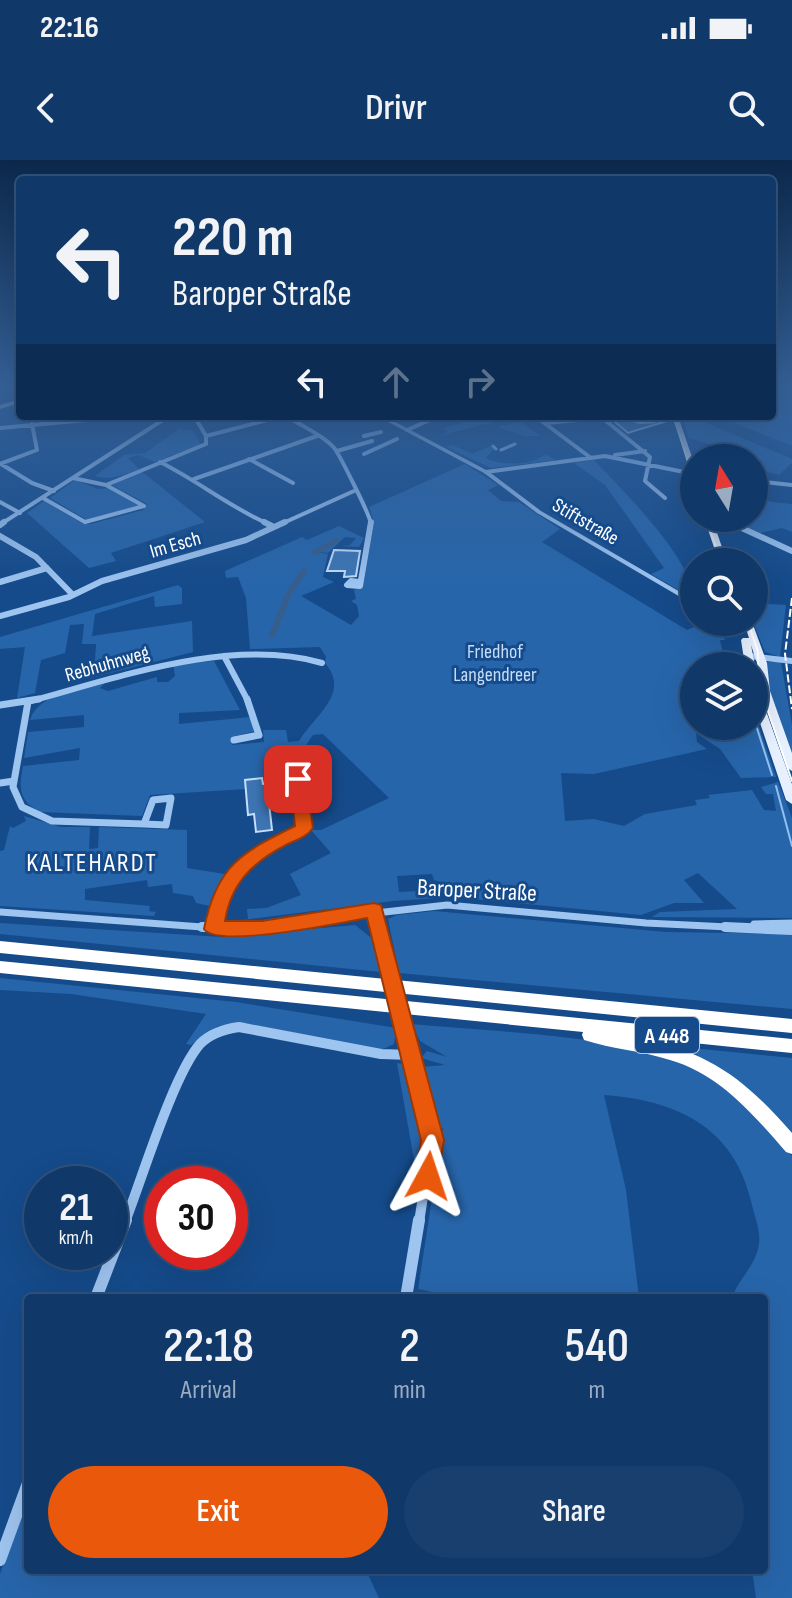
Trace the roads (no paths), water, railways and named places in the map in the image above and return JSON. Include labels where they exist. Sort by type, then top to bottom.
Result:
[{"type":"highway","name":"A 448","points":[[0,947],[792,1026]]},
{"type":"highway","name":"A 448","points":[[0,967],[792,1046]]},
{"type":"highway","points":[[543,1023],[683,1057],[706,1067],[742,1092],[792,1146]]},
{"type":"main road","points":[[768,700],[792,768]]},
{"type":"main road","points":[[768,731],[792,800]]},
{"type":"street","points":[[0,464],[29,453]]},
{"type":"street","points":[[0,525],[112,453]]},
{"type":"street","points":[[106,485],[182,453]]},
{"type":"street","points":[[194,479],[266,453]]},
{"type":"street","points":[[338,453],[371,520],[359,584]]},
{"type":"street","name":"Stiftstraße","points":[[450,453],[486,472],[539,512],[680,595]]},
{"type":"street","points":[[585,453],[591,458]]},
{"type":"street","points":[[486,472],[633,453]]},
{"type":"street","points":[[647,453],[650,464],[645,481],[665,498]]},
{"type":"street","points":[[609,457],[680,470]]},
{"type":"street","points":[[249,459],[293,483]]},
{"type":"street","points":[[159,462],[194,479],[237,510],[274,527]]},
{"type":"street","points":[[0,464],[32,483],[54,491]]},
{"type":"street","points":[[43,498],[85,522],[144,506],[106,485],[73,478]]},
{"type":"street","points":[[768,482],[792,485]]},
{"type":"street","name":"Im Esch","points":[[0,616],[73,595],[100,582],[224,547],[354,491]]},
{"type":"street","points":[[0,502],[20,513]]},
{"type":"street","points":[[751,532],[792,551]]},
{"type":"street","points":[[0,536],[47,568],[73,595]]},
{"type":"street","points":[[0,582],[47,568]]},
{"type":"street","points":[[224,656],[255,715],[259,735],[234,740]]},
{"type":"street","name":"Rebhuhnweg","points":[[0,705],[28,702],[167,662],[224,656],[307,657],[322,663]]},
{"type":"street","points":[[768,660],[792,661]]},
{"type":"street","points":[[28,702],[14,781],[17,802],[41,819],[144,825]]},
{"type":"street","points":[[214,929],[218,903],[238,869],[252,855],[304,828],[297,774]]},
{"type":"street","points":[[0,783],[14,781]]},
{"type":"street","name":"Baroper Straße","points":[[0,912],[214,929],[262,928],[374,910],[468,906],[713,927],[792,930]]},
{"type":"street","points":[[374,910],[432,1140],[407,1294]]},
{"type":"street","name":"Baroper Straße","points":[[713,927],[792,923]]},
{"type":"street","points":[[98,1294],[180,1080],[194,1049],[204,1039],[218,1031],[239,1027],[381,1054],[409,1051]]},
{"type":"street","points":[[0,1560],[24,1494]]},
{"type":"waterway","points":[[315,552],[336,541]]},
{"type":"waterway","points":[[272,635],[289,593],[304,571]]},
{"type":"waterway","points":[[761,740],[772,775]]},
{"type":"waterway","points":[[776,786],[792,846]]},
{"type":"tram line","points":[[711,532],[716,548]]},
{"type":"tram line","points":[[753,636],[758,652],[759,685],[792,781]]},
{"type":"railway","points":[[792,598],[785,654],[792,709]]},
{"type":"district","name":"KALTEHARDT","points":[[92,862]]},
{"type":"park label","name":"Friedhof Langendreer","points":[[495,662]]}]
